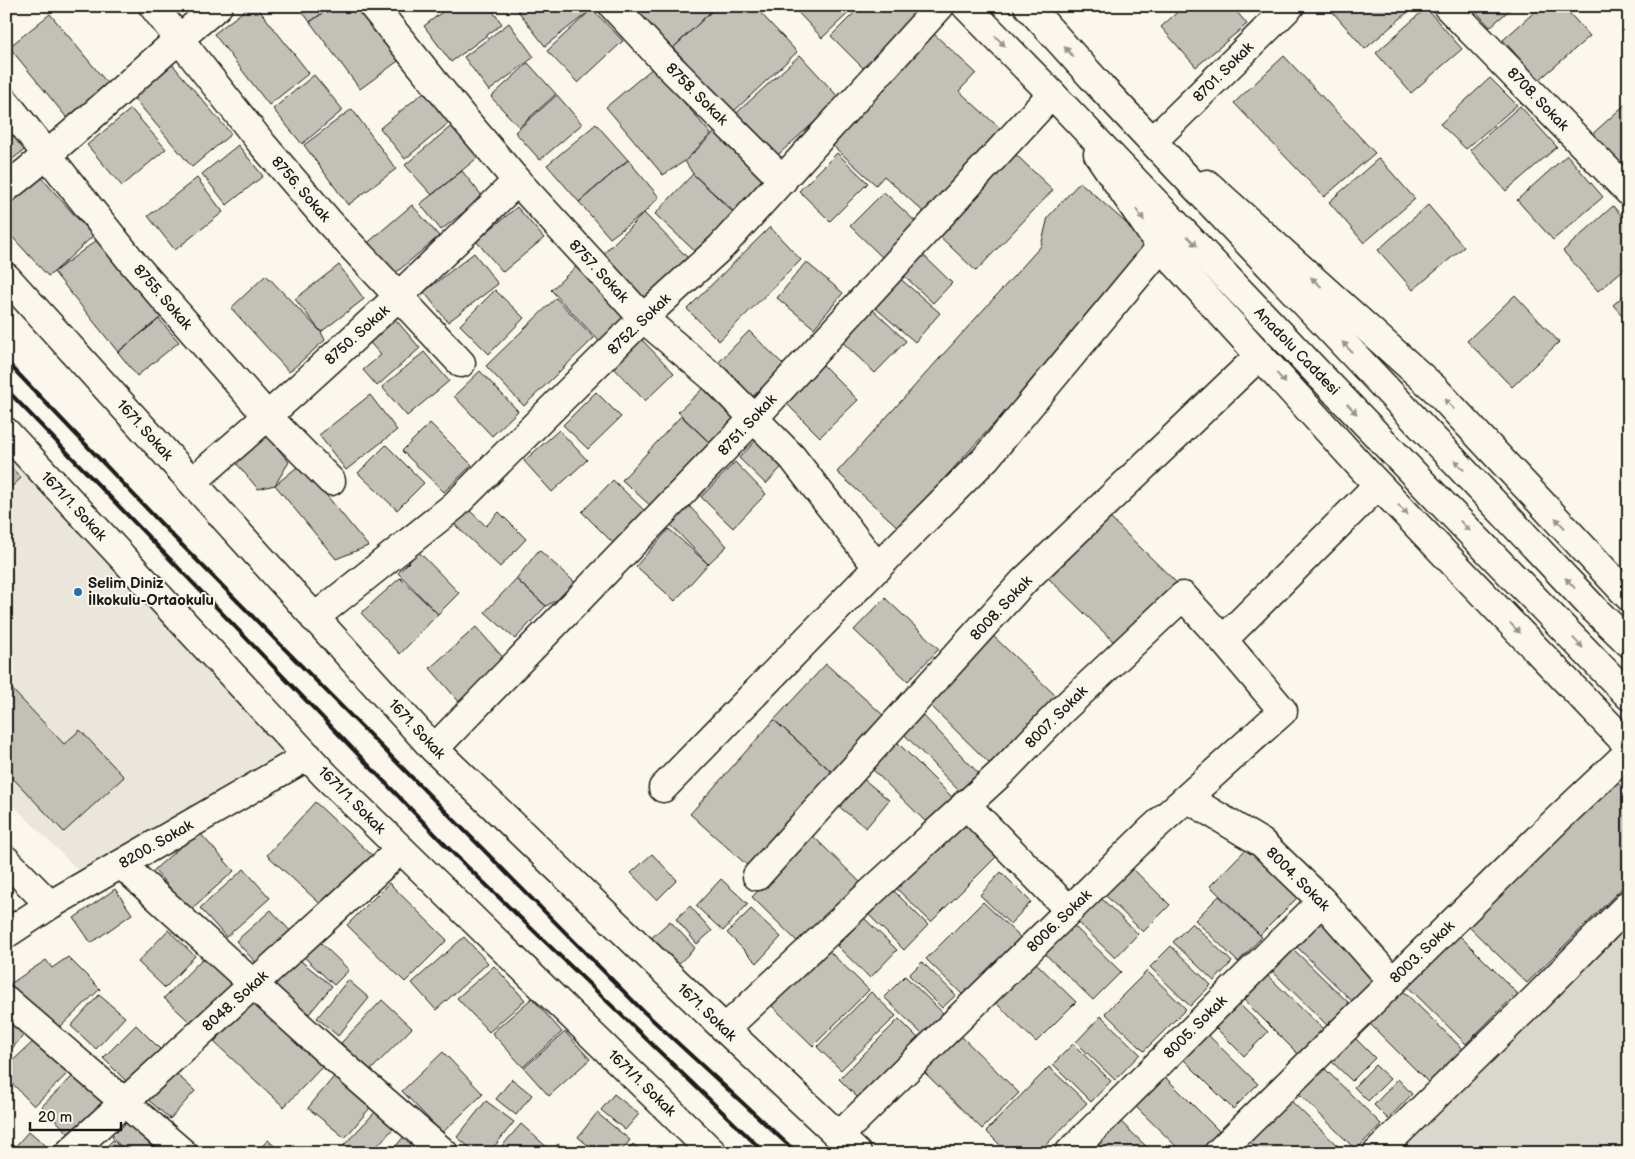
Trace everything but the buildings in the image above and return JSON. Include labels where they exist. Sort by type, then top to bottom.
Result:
[{"type":"main road","name":"8756. Sokak","points":[[153,6],[263,145],[330,222],[460,363]]},
{"type":"main road","points":[[6,188],[48,156],[179,38],[218,6]]},
{"type":"main road","name":"8757. Sokak","points":[[373,6],[516,182],[643,318],[716,380],[792,457],[878,568]]},
{"type":"main road","name":"8758. Sokak","points":[[613,6],[665,62],[783,180]]},
{"type":"main road","name":"8752. Sokak","points":[[314,618],[454,506],[643,318],[722,247],[940,6]]},
{"type":"main road","name":"Anadolu Caddesi","points":[[966,6],[1629,696]]},
{"type":"main road","points":[[1028,6],[1102,88],[1595,610],[1629,643]]},
{"type":"main road","name":"8701. Sokak","points":[[1156,138],[1290,6]]},
{"type":"main road","name":"8708. Sokak","points":[[1447,6],[1629,192]]},
{"type":"main road","points":[[1102,88],[1435,389],[1629,597]]},
{"type":"main road","name":"8751. Sokak","points":[[434,749],[754,418],[1052,94]]},
{"type":"main road","name":"8755. Sokak","points":[[6,104],[133,263],[268,417],[332,481]]},
{"type":"main road","points":[[1073,117],[1162,247],[1378,485],[1629,746]]},
{"type":"main road","name":"8750. Sokak","points":[[192,482],[268,417],[399,297],[516,182]]},
{"type":"main road","points":[[664,788],[986,458],[1162,247]]},
{"type":"main road","name":"1671. Sokak","points":[[6,277],[434,749],[726,1030],[848,1144]]},
{"type":"main road","name":"8008. Sokak","points":[[757,876],[1024,581],[1260,355]]},
{"type":"main road","name":"1671/1. Sokak","points":[[6,432],[308,756],[713,1153]]},
{"type":"main road","points":[[1223,640],[1378,485]]},
{"type":"main road","name":"8007. Sokak","points":[[726,1030],[965,804],[1003,771],[1061,711],[1183,596],[1223,640]]},
{"type":"main road","name":"8006. Sokak","points":[[848,1144],[1069,910],[1150,831],[1283,711],[1223,640]]},
{"type":"main road","name":"8003. Sokak","points":[[1218,1153],[1557,820],[1629,752]]},
{"type":"main road","name":"8200. Sokak","points":[[6,934],[50,905],[308,756]]},
{"type":"main road","name":"8004. Sokak","points":[[1187,798],[1262,844],[1322,901],[1392,981]]},
{"type":"main road","points":[[965,804],[1069,910]]},
{"type":"main road","name":"8048. Sokak","points":[[69,1153],[401,848]]},
{"type":"main road","points":[[6,860],[50,905]]},
{"type":"main road","points":[[121,864],[329,1053],[444,1153]]},
{"type":"main road","name":"8005. Sokak","points":[[1069,1153],[1322,901]]},
{"type":"main road","points":[[1376,1153],[1533,1001],[1629,904]]},
{"type":"main road","points":[[6,1000],[183,1153]]},
{"type":"shaded area","name":"Selim Diniz İlkokulu-Ortaokulu","points":[[6,436],[291,748],[82,874],[6,798]]},
{"type":"shaded area","points":[[1629,918],[1629,1153],[1391,1153]]},
{"type":"railway","points":[[6,361],[174,537],[643,1011],[797,1153]]},
{"type":"railway","points":[[6,389],[455,855],[765,1153]]},
{"type":"place","name":"Selim Diniz İlkokulu-Ortaokulu","points":[[78,592]]}]
